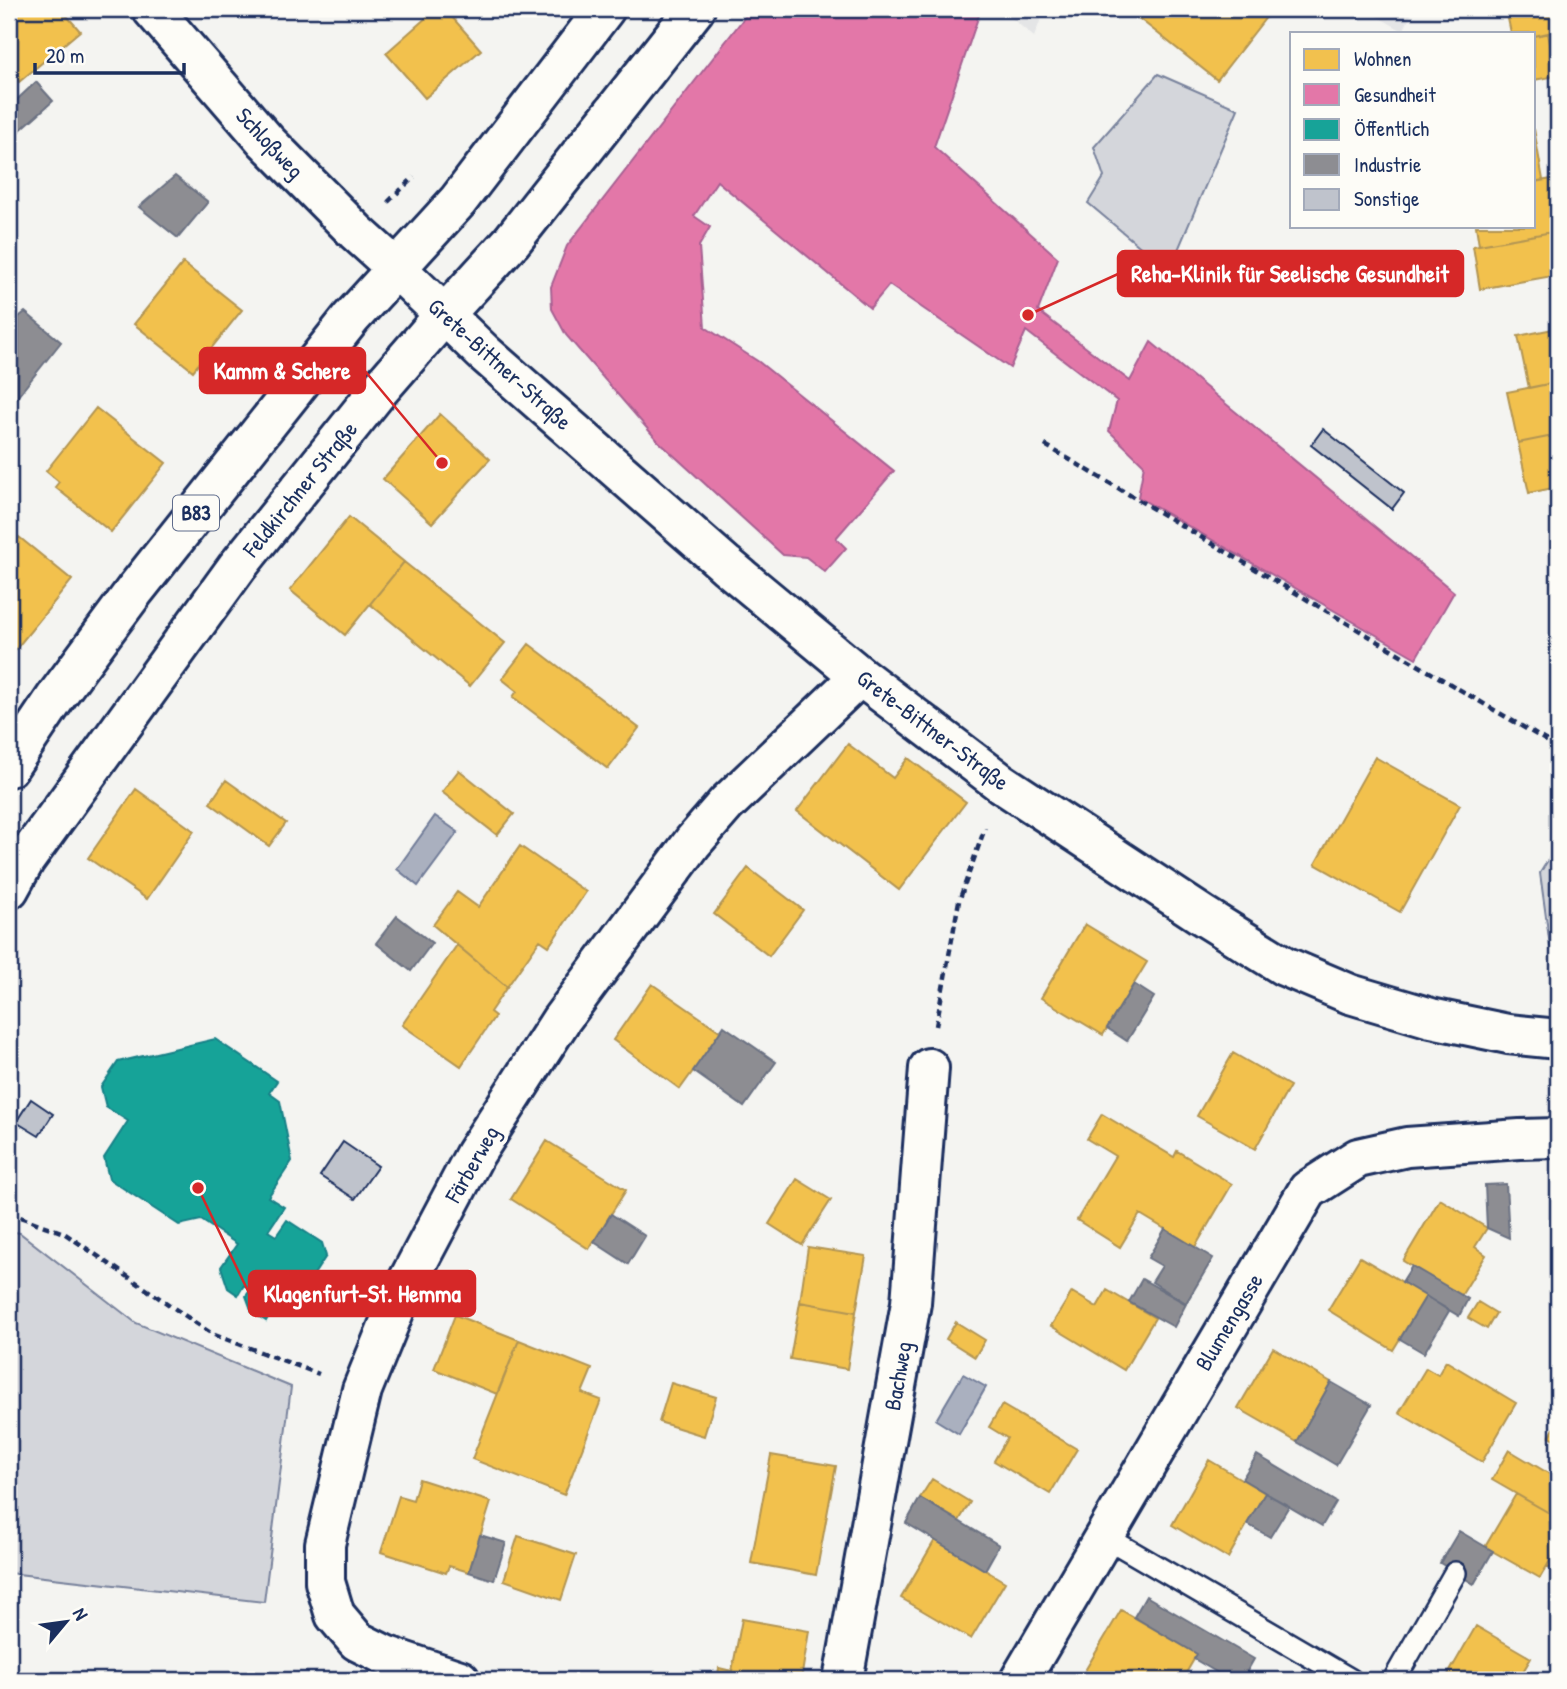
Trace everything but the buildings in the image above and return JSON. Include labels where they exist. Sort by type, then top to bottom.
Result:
[{"type":"street","name":"Schloßweg","points":[[152,9],[266,141],[356,232],[397,269]]},
{"type":"street","name":"B83","points":[[9,768],[58,694],[135,590],[351,318],[458,201],[605,9]]},
{"type":"street","name":"Feldkirchner Straße","points":[[9,889],[25,860],[237,567],[379,390],[511,242],[695,9]]},
{"type":"street","name":"Grete-Bittner-Straße","points":[[397,269],[484,353],[715,556],[860,676],[1001,783],[1284,966],[1350,994],[1431,1018],[1507,1034],[1558,1039]]},
{"type":"street","name":"Färberweg","points":[[460,1680],[385,1655],[357,1641],[334,1615],[325,1582],[325,1544],[362,1390],[402,1292],[470,1165],[561,1020],[693,842],[743,788],[860,676]]},
{"type":"street","name":"Bachweg","points":[[843,1680],[911,1303],[929,1068]]},
{"type":"street","name":"Blumengasse","points":[[1020,1680],[1308,1190],[1358,1158],[1407,1147],[1558,1138]]},
{"type":"lane","points":[[1104,1536],[1351,1680]]},
{"type":"lane","points":[[1394,1680],[1455,1573]]},
{"type":"path","points":[[1045,445],[1558,747]]},
{"type":"path","points":[[929,1068],[959,901],[1001,783]]},
{"type":"path","points":[[9,1213],[64,1233],[212,1334],[362,1390]]},
{"type":"shaded area","points":[[1001,9],[1045,9],[1034,37]]},
{"type":"shaded area","points":[[1364,9],[1414,9],[1403,31]]},
{"type":"shaded area","points":[[1158,74],[1238,109],[1169,271],[1088,203],[1104,177],[1094,147]]},
{"type":"shaded area","points":[[1558,844],[1558,955],[1550,946],[1540,873]]},
{"type":"shaded area","points":[[9,1231],[20,1233],[136,1323],[291,1387],[264,1602],[9,1573]]},
{"type":"water","points":[[435,816],[458,832],[418,886],[397,869]]},
{"type":"water","points":[[963,1374],[986,1387],[959,1434],[936,1420]]},
{"type":"place","name":"Reha-Klinik für Seelische Gesundheit","points":[[1028,315]]},
{"type":"place","name":"Kamm & Schere","points":[[442,463]]},
{"type":"place","name":"Klagenfurt-St. Hemma","points":[[198,1188]]}]
